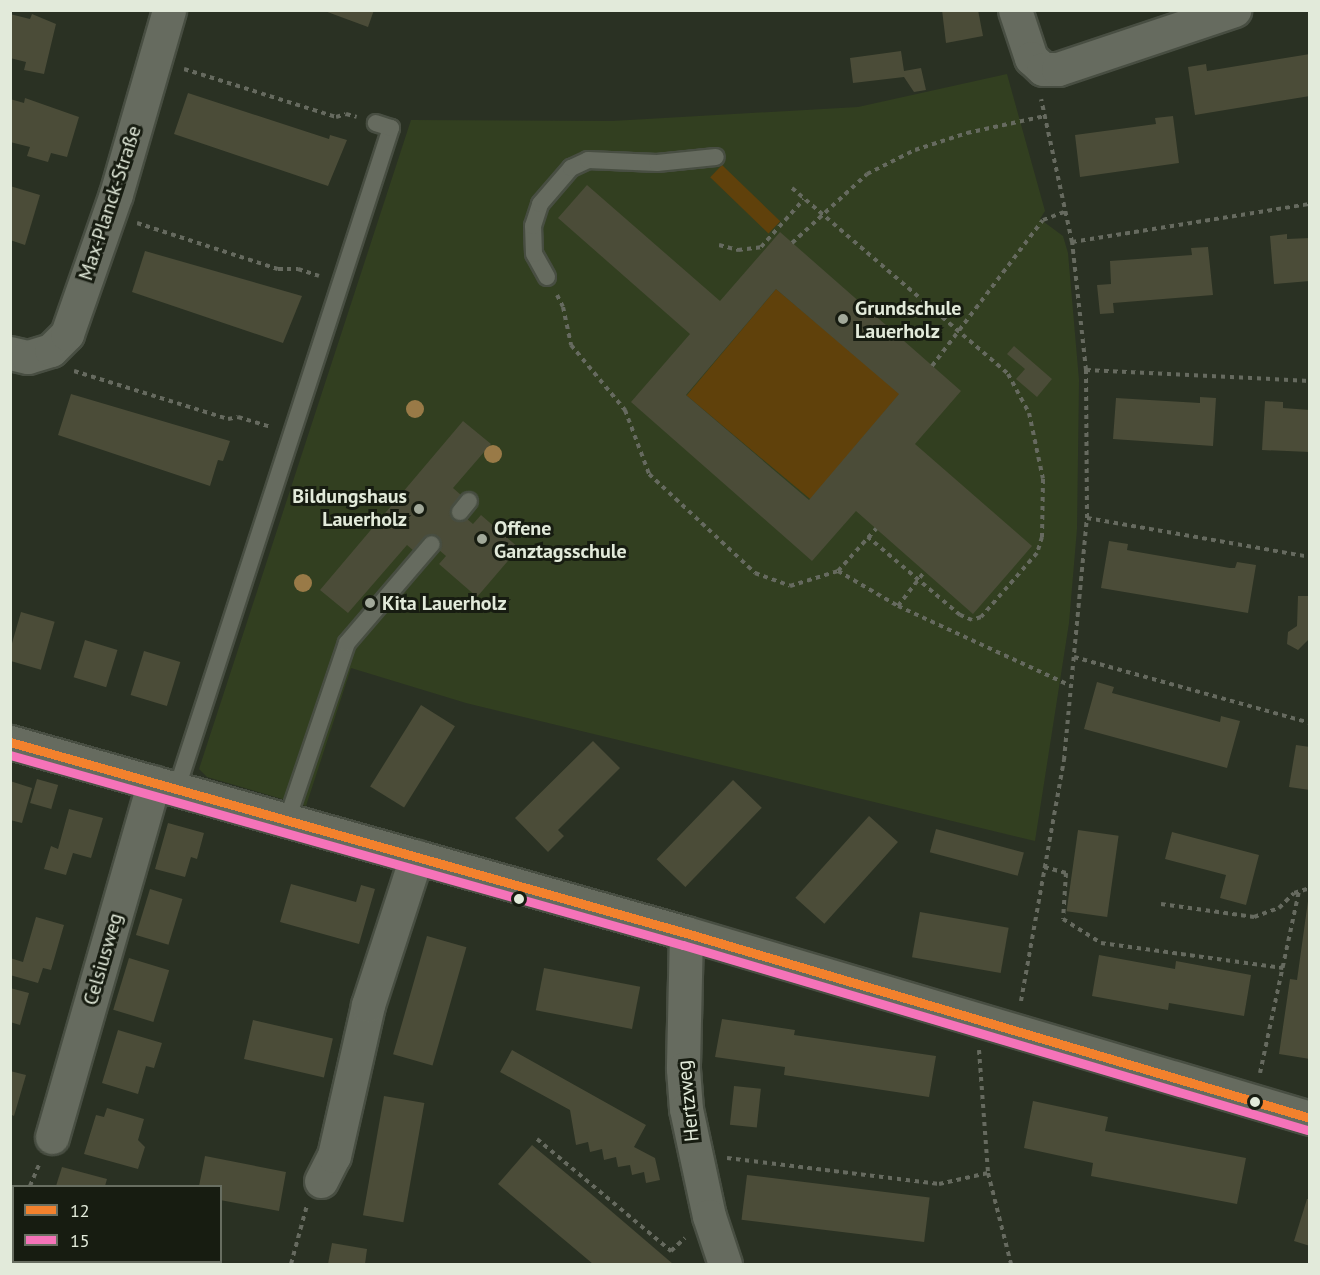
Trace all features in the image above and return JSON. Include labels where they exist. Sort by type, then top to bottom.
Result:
[{"type":"street","name":"Max-Planck-Straße","points":[[19,355],[51,350],[67,334],[109,213],[169,10]]},
{"type":"street","points":[[1015,10],[1030,58],[1043,69],[1058,69],[1234,10]]},
{"type":"street","points":[[10,742],[686,933],[1310,1118]]},
{"type":"street","name":"Celsiusweg","points":[[52,1137],[166,785]]},
{"type":"street","points":[[321,1181],[334,1156],[368,1005],[416,857]]},
{"type":"street","name":"Hertzweg","points":[[686,933],[683,1069],[694,1154],[709,1216],[725,1264]]},
{"type":"lane","points":[[166,785],[291,434],[391,128],[376,123]]},
{"type":"lane","points":[[547,277],[534,254],[533,226],[540,204],[571,168],[588,160],[657,163],[716,156]]},
{"type":"lane","points":[[287,820],[346,643],[432,544]]},
{"type":"path","points":[[154,60],[336,117],[346,114],[376,123]]},
{"type":"path","points":[[1012,1029],[1022,1000],[1064,760],[1087,518],[1086,370],[1072,242],[1039,88],[1043,69]]},
{"type":"path","points":[[792,243],[821,213],[867,174],[915,150],[967,133],[1045,116]]},
{"type":"path","points":[[792,188],[962,330],[1008,374],[1029,413],[1043,479],[1042,537],[1037,553],[981,617],[972,620],[960,615],[868,537]]},
{"type":"path","points":[[719,245],[738,250],[761,247],[804,199]]},
{"type":"path","points":[[1072,242],[1310,204]]},
{"type":"path","points":[[932,366],[962,330],[1043,220],[1066,211]]},
{"type":"path","points":[[109,213],[278,269],[298,269],[340,283]]},
{"type":"path","points":[[547,277],[563,307],[571,345],[625,410],[649,474],[755,573],[790,586],[838,571],[876,529]]},
{"type":"path","points":[[19,355],[228,419],[238,417],[291,434]]},
{"type":"path","points":[[1086,370],[1310,381]]},
{"type":"path","points":[[1087,518],[1310,556]]},
{"type":"path","points":[[838,571],[898,606],[1071,686]]},
{"type":"path","points":[[898,606],[925,571]]},
{"type":"path","points":[[1074,657],[1310,723]]},
{"type":"path","points":[[1044,867],[1066,873],[1064,919],[1101,943],[1283,968]]},
{"type":"path","points":[[1161,904],[1254,917],[1279,908],[1299,891],[1310,888]]},
{"type":"path","points":[[1257,1103],[1260,1070],[1299,891]]},
{"type":"path","points":[[976,1019],[988,1173],[1011,1264]]},
{"type":"path","points":[[537,1139],[671,1251],[709,1216]]},
{"type":"path","points":[[694,1154],[939,1184],[988,1173]]},
{"type":"path","points":[[291,1264],[305,1210],[321,1181]]},
{"type":"shaded area","points":[[1007,74],[1045,211],[1040,219],[1063,236],[1068,253],[1079,380],[1077,529],[1069,623],[1035,841],[466,703],[351,668],[306,806],[207,777],[199,769],[411,120],[612,121],[858,107]]},
{"type":"shaded area","points":[[722,165],[780,221],[768,233],[710,177]]},
{"type":"shaded area","points":[[776,289],[900,393],[811,500],[687,395]]},
{"type":"building","points":[[322,10],[374,10],[368,27]]},
{"type":"building","points":[[942,10],[978,10],[983,36],[946,43]]},
{"type":"building","points":[[10,14],[30,19],[32,14],[56,24],[44,74],[24,70],[26,62],[10,58]]},
{"type":"building","points":[[901,51],[904,71],[921,68],[926,90],[914,92],[904,77],[853,83],[850,58]]},
{"type":"building","points":[[1310,54],[1310,96],[1195,115],[1188,67],[1206,64],[1207,71]]},
{"type":"building","points":[[188,93],[329,139],[330,135],[347,140],[328,186],[174,134]]},
{"type":"building","points":[[25,98],[79,117],[67,157],[51,153],[48,162],[27,156],[30,147],[10,142],[10,99],[24,103]]},
{"type":"building","points":[[1173,116],[1179,163],[1080,177],[1075,135],[1156,124],[1155,118]]},
{"type":"building","points":[[587,185],[720,301],[780,232],[961,391],[915,444],[1032,546],[973,614],[856,511],[812,561],[631,402],[690,334],[558,218]],"holes":[[[776,289],[899,394],[809,500],[686,395]]]},
{"type":"building","points":[[10,186],[40,195],[25,245],[10,240]]},
{"type":"building","points":[[1287,234],[1287,239],[1310,238],[1310,281],[1274,284],[1270,236]]},
{"type":"building","points":[[1208,247],[1213,295],[1113,303],[1114,313],[1100,314],[1097,285],[1111,284],[1110,261],[1192,255],[1191,248]]},
{"type":"building","points":[[145,251],[302,296],[283,343],[132,292]]},
{"type":"building","points":[[1014,346],[1052,379],[1037,397],[1016,379],[1025,369],[1007,354]]},
{"type":"building","points":[[71,394],[230,441],[223,461],[218,460],[210,486],[58,435]]},
{"type":"building","points":[[1200,397],[1216,398],[1213,446],[1113,439],[1116,398],[1200,403]]},
{"type":"building","points":[[1265,401],[1283,402],[1283,408],[1310,410],[1310,452],[1262,450]]},
{"type":"building","name":"Bildungshaus Lauerholz","points":[[463,421],[491,444],[453,488],[461,495],[452,506],[473,524],[481,515],[519,548],[477,597],[439,564],[446,556],[425,538],[414,551],[407,545],[348,613],[320,590]]},
{"type":"building","points":[[1109,541],[1128,544],[1127,550],[1230,568],[1235,568],[1237,562],[1256,565],[1248,613],[1101,588]]},
{"type":"building","points":[[1298,596],[1310,596],[1310,638],[1298,650],[1287,644],[1288,632],[1297,626]]},
{"type":"building","points":[[21,612],[55,622],[41,670],[10,661],[10,650]]},
{"type":"building","points":[[85,640],[118,650],[106,687],[74,677]]},
{"type":"building","points":[[144,651],[180,662],[167,706],[131,695]]},
{"type":"building","points":[[1097,682],[1114,687],[1112,693],[1220,722],[1221,716],[1240,721],[1227,768],[1084,729]]},
{"type":"building","points":[[421,705],[455,726],[404,808],[370,786]]},
{"type":"building","points":[[593,741],[620,768],[558,830],[564,836],[548,852],[515,818]]},
{"type":"building","points":[[1296,745],[1310,747],[1310,790],[1289,787]]},
{"type":"building","points":[[37,779],[58,785],[51,809],[30,803]]},
{"type":"building","points":[[733,780],[762,808],[685,887],[657,859]]},
{"type":"building","points":[[10,781],[32,788],[22,823],[10,820]]},
{"type":"building","points":[[69,809],[103,818],[91,858],[73,853],[66,875],[44,869],[51,846],[58,849]]},
{"type":"building","points":[[869,816],[898,842],[824,924],[795,898]]},
{"type":"building","points":[[168,823],[204,833],[197,859],[191,857],[185,877],[155,869]]},
{"type":"building","points":[[936,829],[1024,853],[1018,876],[930,852]]},
{"type":"building","points":[[1078,830],[1119,836],[1107,917],[1067,911]]},
{"type":"building","points":[[1172,832],[1259,855],[1246,905],[1220,898],[1226,875],[1165,859]]},
{"type":"building","points":[[291,884],[356,902],[361,885],[375,889],[359,944],[280,922]]},
{"type":"building","points":[[150,889],[183,899],[168,945],[136,935]]},
{"type":"building","points":[[1308,901],[1310,901],[1310,1059],[1279,1054],[1290,979],[1297,980]]},
{"type":"building","points":[[920,912],[1009,928],[1001,973],[912,957]]},
{"type":"building","points":[[36,917],[64,925],[51,970],[43,968],[38,983],[10,975],[10,958],[23,962]]},
{"type":"building","points":[[427,936],[466,947],[433,1066],[393,1054]]},
{"type":"building","points":[[1099,955],[1175,969],[1176,961],[1251,975],[1244,1016],[1169,1003],[1168,1010],[1092,996]]},
{"type":"building","points":[[129,958],[169,970],[153,1022],[113,1010]]},
{"type":"building","points":[[544,968],[640,987],[632,1029],[536,1010]]},
{"type":"building","points":[[10,988],[29,993],[20,1025],[10,1022]]},
{"type":"building","points":[[722,1019],[795,1030],[794,1035],[936,1056],[929,1097],[784,1075],[785,1067],[715,1057]]},
{"type":"building","points":[[253,1020],[333,1038],[324,1077],[244,1059]]},
{"type":"building","points":[[118,1030],[162,1043],[154,1068],[146,1066],[138,1094],[102,1083]]},
{"type":"building","points":[[512,1050],[646,1125],[634,1147],[655,1158],[660,1180],[646,1183],[644,1172],[632,1175],[630,1165],[618,1167],[616,1157],[604,1160],[602,1149],[590,1152],[588,1142],[576,1145],[570,1110],[500,1072]]},
{"type":"building","points":[[10,1071],[26,1075],[14,1116],[10,1114]]},
{"type":"building","points":[[734,1086],[761,1089],[757,1128],[730,1125]]},
{"type":"building","points":[[384,1096],[424,1103],[403,1222],[363,1215]]},
{"type":"building","points":[[1033,1101],[1108,1117],[1105,1131],[1246,1158],[1237,1204],[1091,1176],[1093,1163],[1024,1148]]},
{"type":"building","points":[[107,1108],[144,1119],[138,1140],[145,1147],[138,1169],[84,1154],[96,1115],[104,1117]]},
{"type":"building","points":[[532,1145],[673,1264],[593,1264],[498,1184]]},
{"type":"building","points":[[205,1156],[286,1172],[279,1211],[222,1200],[222,1185],[199,1185]]},
{"type":"building","points":[[62,1167],[107,1179],[105,1185],[56,1185]]},
{"type":"building","points":[[747,1175],[930,1197],[924,1242],[742,1220]]},
{"type":"building","points":[[1307,1199],[1310,1199],[1310,1246],[1294,1241]]},
{"type":"building","points":[[332,1243],[367,1249],[365,1264],[328,1264]]},
{"type":"transit line","name":"12","points":[[10,742],[686,933],[1310,1118]]},
{"type":"transit line","name":"15","points":[[10,755],[683,945],[1307,1130]]},
{"type":"place","name":"Grundschule Lauerholz","points":[[843,319]]},
{"type":"place","name":"Bildungshaus Lauerholz","points":[[419,509]]},
{"type":"place","name":"Offene Ganztagsschule","points":[[482,539]]},
{"type":"place","name":"Kita Lauerholz","points":[[370,603]]}]
